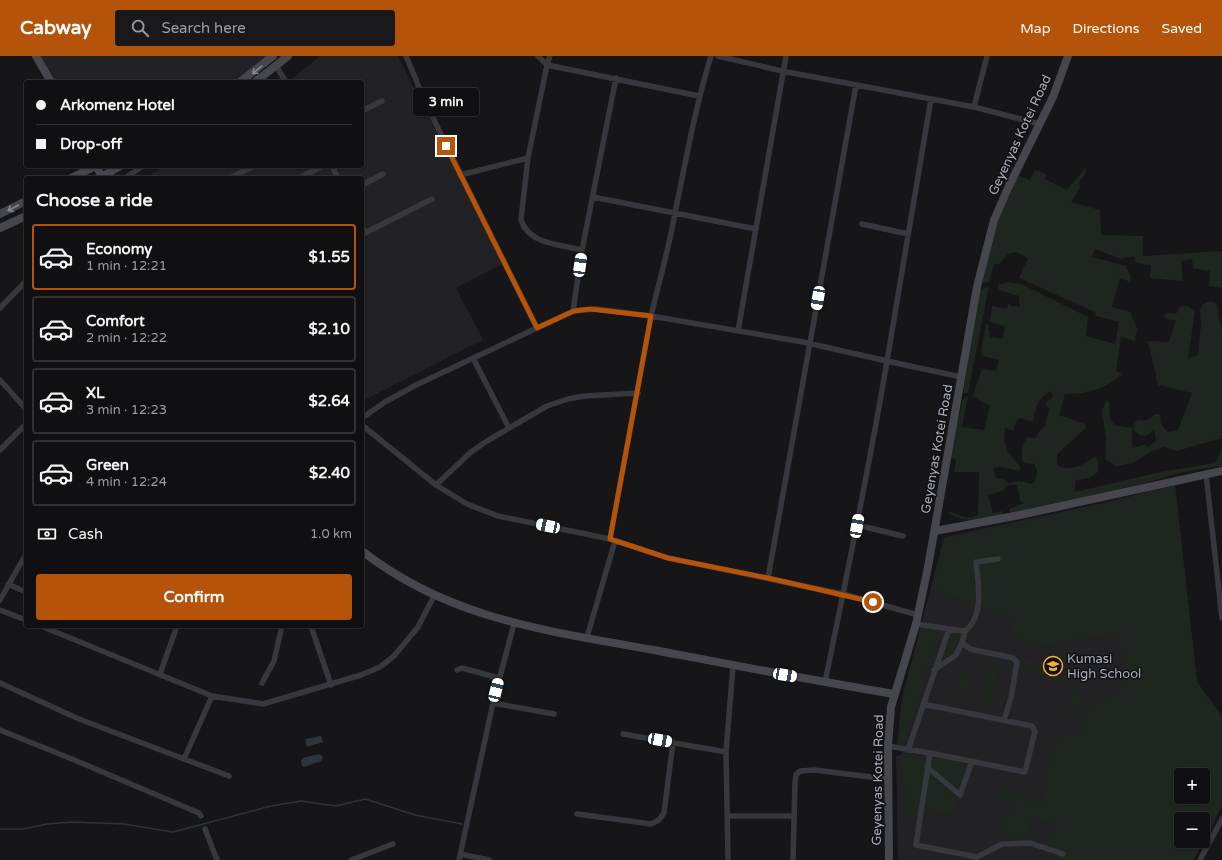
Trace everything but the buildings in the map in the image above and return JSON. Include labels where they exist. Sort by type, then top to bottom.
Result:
[{"type":"street","points":[[36,56],[50,80]]},
{"type":"street","points":[[242,80],[272,56]]},
{"type":"street","points":[[258,80],[288,56]]},
{"type":"street","points":[[406,56],[426,104],[460,175],[537,328]]},
{"type":"street","points":[[538,56],[547,65],[699,96]]},
{"type":"street","points":[[550,56],[528,158],[520,219],[522,226],[528,233],[542,241],[582,250]]},
{"type":"street","points":[[587,637],[613,540],[651,316],[675,213],[699,96],[712,56]]},
{"type":"street","points":[[718,56],[782,71],[974,107],[1040,124]]},
{"type":"street","points":[[738,330],[782,71],[786,56]]},
{"type":"street","points":[[974,107],[987,56]]},
{"type":"street","name":"Geyenyas Kotei Road","points":[[889,860],[889,721],[894,694],[918,615],[935,531],[977,287],[991,231],[1008,188],[1040,124],[1068,56]]},
{"type":"street","points":[[276,66],[285,80]]},
{"type":"street","points":[[574,311],[582,250],[616,78]]},
{"type":"street","points":[[768,578],[856,85]]},
{"type":"street","points":[[825,682],[857,526],[887,361],[931,99]]},
{"type":"street","points":[[364,110],[382,101]]},
{"type":"street","points":[[460,175],[528,158]]},
{"type":"street","points":[[76,176],[92,168]]},
{"type":"street","points":[[105,176],[117,168]]},
{"type":"street","points":[[128,176],[140,168]]},
{"type":"street","points":[[234,176],[250,168]]},
{"type":"street","points":[[304,176],[319,168]]},
{"type":"street","points":[[364,184],[383,174]]},
{"type":"street","points":[[593,197],[756,229]]},
{"type":"street","points":[[364,234],[432,199]]},
{"type":"street","points":[[0,214],[24,202]]},
{"type":"street","points":[[0,228],[24,217]]},
{"type":"street","points":[[862,224],[908,234]]},
{"type":"street","points":[[0,308],[24,282]]},
{"type":"street","points":[[364,417],[385,402],[537,328],[574,311],[597,309],[651,316],[810,343],[962,377]]},
{"type":"street","points":[[473,358],[509,428]]},
{"type":"street","points":[[0,380],[24,407]]},
{"type":"street","points":[[436,485],[471,452],[547,406],[568,399],[638,393]]},
{"type":"street","points":[[0,450],[24,426]]},
{"type":"street","points":[[364,427],[436,485],[467,504],[484,512],[613,540],[668,558],[843,594],[918,615]]},
{"type":"street","points":[[935,531],[1020,515],[1222,471]]},
{"type":"street","points":[[1206,474],[1222,618]]},
{"type":"street","points":[[857,526],[903,536]]},
{"type":"street","points":[[364,553],[434,596],[514,624],[733,666],[894,694]]},
{"type":"street","points":[[0,600],[24,557]]},
{"type":"street","points":[[934,670],[956,655],[962,643],[965,631],[976,619],[978,607],[976,562],[998,559]]},
{"type":"street","points":[[8,584],[24,591]]},
{"type":"street","points":[[46,628],[212,696],[263,704],[330,685],[380,667],[394,656],[418,627],[434,596]]},
{"type":"street","points":[[0,610],[24,619]]},
{"type":"street","points":[[489,860],[460,857],[493,703],[514,624]]},
{"type":"street","points":[[916,624],[965,631]]},
{"type":"street","points":[[160,674],[176,628]]},
{"type":"street","points":[[262,683],[274,661],[282,628]]},
{"type":"street","points":[[312,628],[330,685]]},
{"type":"street","points":[[908,750],[949,629]]},
{"type":"street","points":[[962,643],[970,649],[1013,658],[1017,662],[1011,698],[1004,720]]},
{"type":"street","points":[[728,860],[726,752],[733,666]]},
{"type":"street","points":[[457,670],[462,668],[499,678]]},
{"type":"street","points":[[0,683],[79,719],[229,776]]},
{"type":"street","points":[[184,759],[212,696]]},
{"type":"street","points":[[493,703],[554,714]]},
{"type":"street","points":[[888,746],[1025,772],[1034,727],[1027,724],[923,704]]},
{"type":"street","points":[[0,730],[199,813],[201,816]]},
{"type":"street","points":[[623,734],[726,752]]},
{"type":"street","points":[[577,814],[651,824],[659,820],[664,813],[673,742]]},
{"type":"street","points":[[930,753],[916,839],[916,845],[918,847],[977,857],[1002,844],[1030,843],[1063,854]]},
{"type":"street","points":[[927,766],[960,795],[972,761]]},
{"type":"street","points":[[794,860],[796,775],[800,771],[814,770],[888,779]]},
{"type":"street","points":[[727,816],[794,816]]},
{"type":"street","points":[[1200,860],[1222,819]]},
{"type":"street","points":[[205,829],[217,860]]},
{"type":"street","points":[[350,860],[392,844]]},
{"type":"shaded area","points":[[40,56],[270,56],[241,80],[54,80]]},
{"type":"shaded area","points":[[320,56],[398,56],[502,264],[456,288],[483,340],[364,400],[364,176],[148,176],[162,168],[364,168],[364,80],[290,80]]},
{"type":"shaded area","points":[[1087,166],[1085,174],[1079,182],[1080,188],[1071,202],[1100,210],[1101,235],[1143,236],[1143,256],[1222,251],[1222,288],[1209,286],[1210,271],[1193,268],[1192,259],[1181,261],[1183,281],[1150,278],[1151,265],[1136,263],[1134,256],[1121,259],[1095,249],[1092,257],[1126,266],[1131,277],[1130,282],[1120,278],[1112,307],[1130,312],[1137,328],[1135,341],[1121,337],[1116,371],[1122,374],[1116,379],[1095,390],[1065,394],[1059,415],[1085,424],[1086,428],[1057,454],[1057,465],[1072,468],[1082,465],[1095,456],[1098,461],[1098,472],[1091,477],[1075,481],[1075,492],[1161,472],[1215,463],[1222,449],[1222,466],[1188,471],[1137,485],[1010,514],[1009,509],[1024,503],[1020,501],[1017,485],[1007,485],[1003,491],[988,495],[993,513],[1003,511],[1003,515],[975,520],[955,517],[948,513],[948,511],[968,518],[978,515],[979,472],[954,472],[956,460],[949,457],[963,399],[968,396],[962,427],[984,430],[990,406],[973,395],[982,369],[996,371],[999,360],[983,356],[981,352],[986,324],[989,325],[988,330],[990,331],[990,337],[1003,339],[1005,326],[990,322],[992,306],[1007,309],[1008,303],[1012,306],[1020,307],[1019,296],[999,290],[998,285],[1009,282],[1021,284],[1088,317],[1086,336],[1115,344],[1119,322],[1096,316],[1095,312],[1019,278],[1028,258],[1016,252],[1008,254],[999,264],[994,264],[989,283],[981,282],[994,227],[1017,175],[1030,180],[1035,170],[1046,174],[1045,179],[1067,190]],"holes":[[[1051,391],[1053,397],[1045,403],[1049,409],[1045,426],[1040,430],[1036,438],[1027,437],[1022,450],[1024,463],[1034,464],[1037,469],[1037,476],[1032,484],[1020,481],[1009,483],[1002,479],[995,478],[994,468],[1001,467],[1019,471],[1021,468],[1008,452],[1004,440],[1005,428],[1013,431],[1017,420],[1020,418],[1033,422],[1036,408],[1040,400]]]},
{"type":"shaded area","points":[[989,286],[968,393],[963,393],[980,290]]},
{"type":"shaded area","points":[[1210,301],[1217,304],[1222,329],[1222,438],[1177,451],[1164,447],[1152,451],[1133,463],[1116,466],[1105,459],[1106,439],[1102,410],[1106,401],[1109,402],[1110,417],[1114,425],[1132,428],[1132,448],[1146,444],[1147,448],[1156,441],[1154,430],[1146,436],[1139,435],[1134,430],[1135,422],[1139,420],[1148,420],[1155,414],[1160,415],[1161,424],[1168,432],[1178,430],[1192,393],[1158,385],[1148,341],[1169,342],[1176,320],[1167,319],[1164,316],[1167,313],[1176,314],[1180,307],[1187,306],[1195,311],[1188,358],[1198,355],[1201,324],[1200,311],[1202,305]]},
{"type":"shaded area","name":"Kumasi High School","points":[[1175,485],[1197,682],[1222,716],[1222,806],[1210,829],[1210,812],[1174,812],[1174,848],[1200,848],[1194,860],[898,860],[896,756],[901,755],[904,747],[897,744],[902,698],[944,537],[1107,502]]},
{"type":"shaded area","points":[[1175,486],[1197,682],[1222,716],[1222,806],[1210,828],[1210,812],[1174,812],[1174,848],[1199,848],[1193,860],[1053,860],[1054,855],[1045,846],[1056,827],[1053,824],[1031,817],[1027,823],[1031,829],[1029,836],[1025,839],[1016,841],[1006,837],[1000,829],[1010,806],[1008,802],[999,799],[1002,790],[1027,796],[1028,802],[1041,801],[1045,790],[1044,786],[1034,785],[1044,778],[1056,737],[1081,731],[1082,717],[1072,715],[1115,692],[1129,678],[1113,634],[1043,646],[1015,638],[1008,620],[1001,612],[988,610],[941,592],[933,585],[945,538]]},
{"type":"shaded area","points":[[922,625],[941,629],[904,745],[899,745],[902,698]]},
{"type":"shaded area","points":[[957,633],[960,634],[957,650],[939,666],[948,637]]},
{"type":"shaded area","points":[[1052,653],[1061,655],[1066,665],[1063,666],[1050,663]]},
{"type":"shaded area","points":[[1021,658],[1036,662],[1027,671],[1018,668]]},
{"type":"shaded area","points":[[990,663],[999,666],[988,705],[979,703]]},
{"type":"shaded area","points":[[1038,663],[1047,665],[1044,676],[1029,672]]},
{"type":"shaded area","points":[[962,670],[976,674],[964,694],[956,700]]},
{"type":"shaded area","points":[[1077,688],[1085,703],[1065,710],[1069,699]]},
{"type":"shaded area","points":[[321,736],[323,742],[307,747],[305,739]]},
{"type":"shaded area","points":[[320,754],[323,758],[321,761],[304,767],[302,766],[301,760],[305,757]]},
{"type":"shaded area","points":[[903,756],[921,759],[923,767],[955,796],[957,803],[952,813],[949,814],[934,811],[912,813],[904,806],[908,789],[901,781]]},
{"type":"shaded area","points":[[932,758],[950,758],[967,764],[959,788],[954,789],[929,765]]},
{"type":"waterway","points":[[0,829],[23,829],[47,824],[72,822],[124,824],[173,832],[271,806],[301,801],[336,806],[365,799],[415,815],[462,824]]},
{"type":"place","name":"Kumasi High School","points":[[1053,666]]},
{"type":"route","points":[[446,146],[537,328],[574,311],[590,309],[651,316],[610,539],[668,558],[843,594],[873,602]]}]
